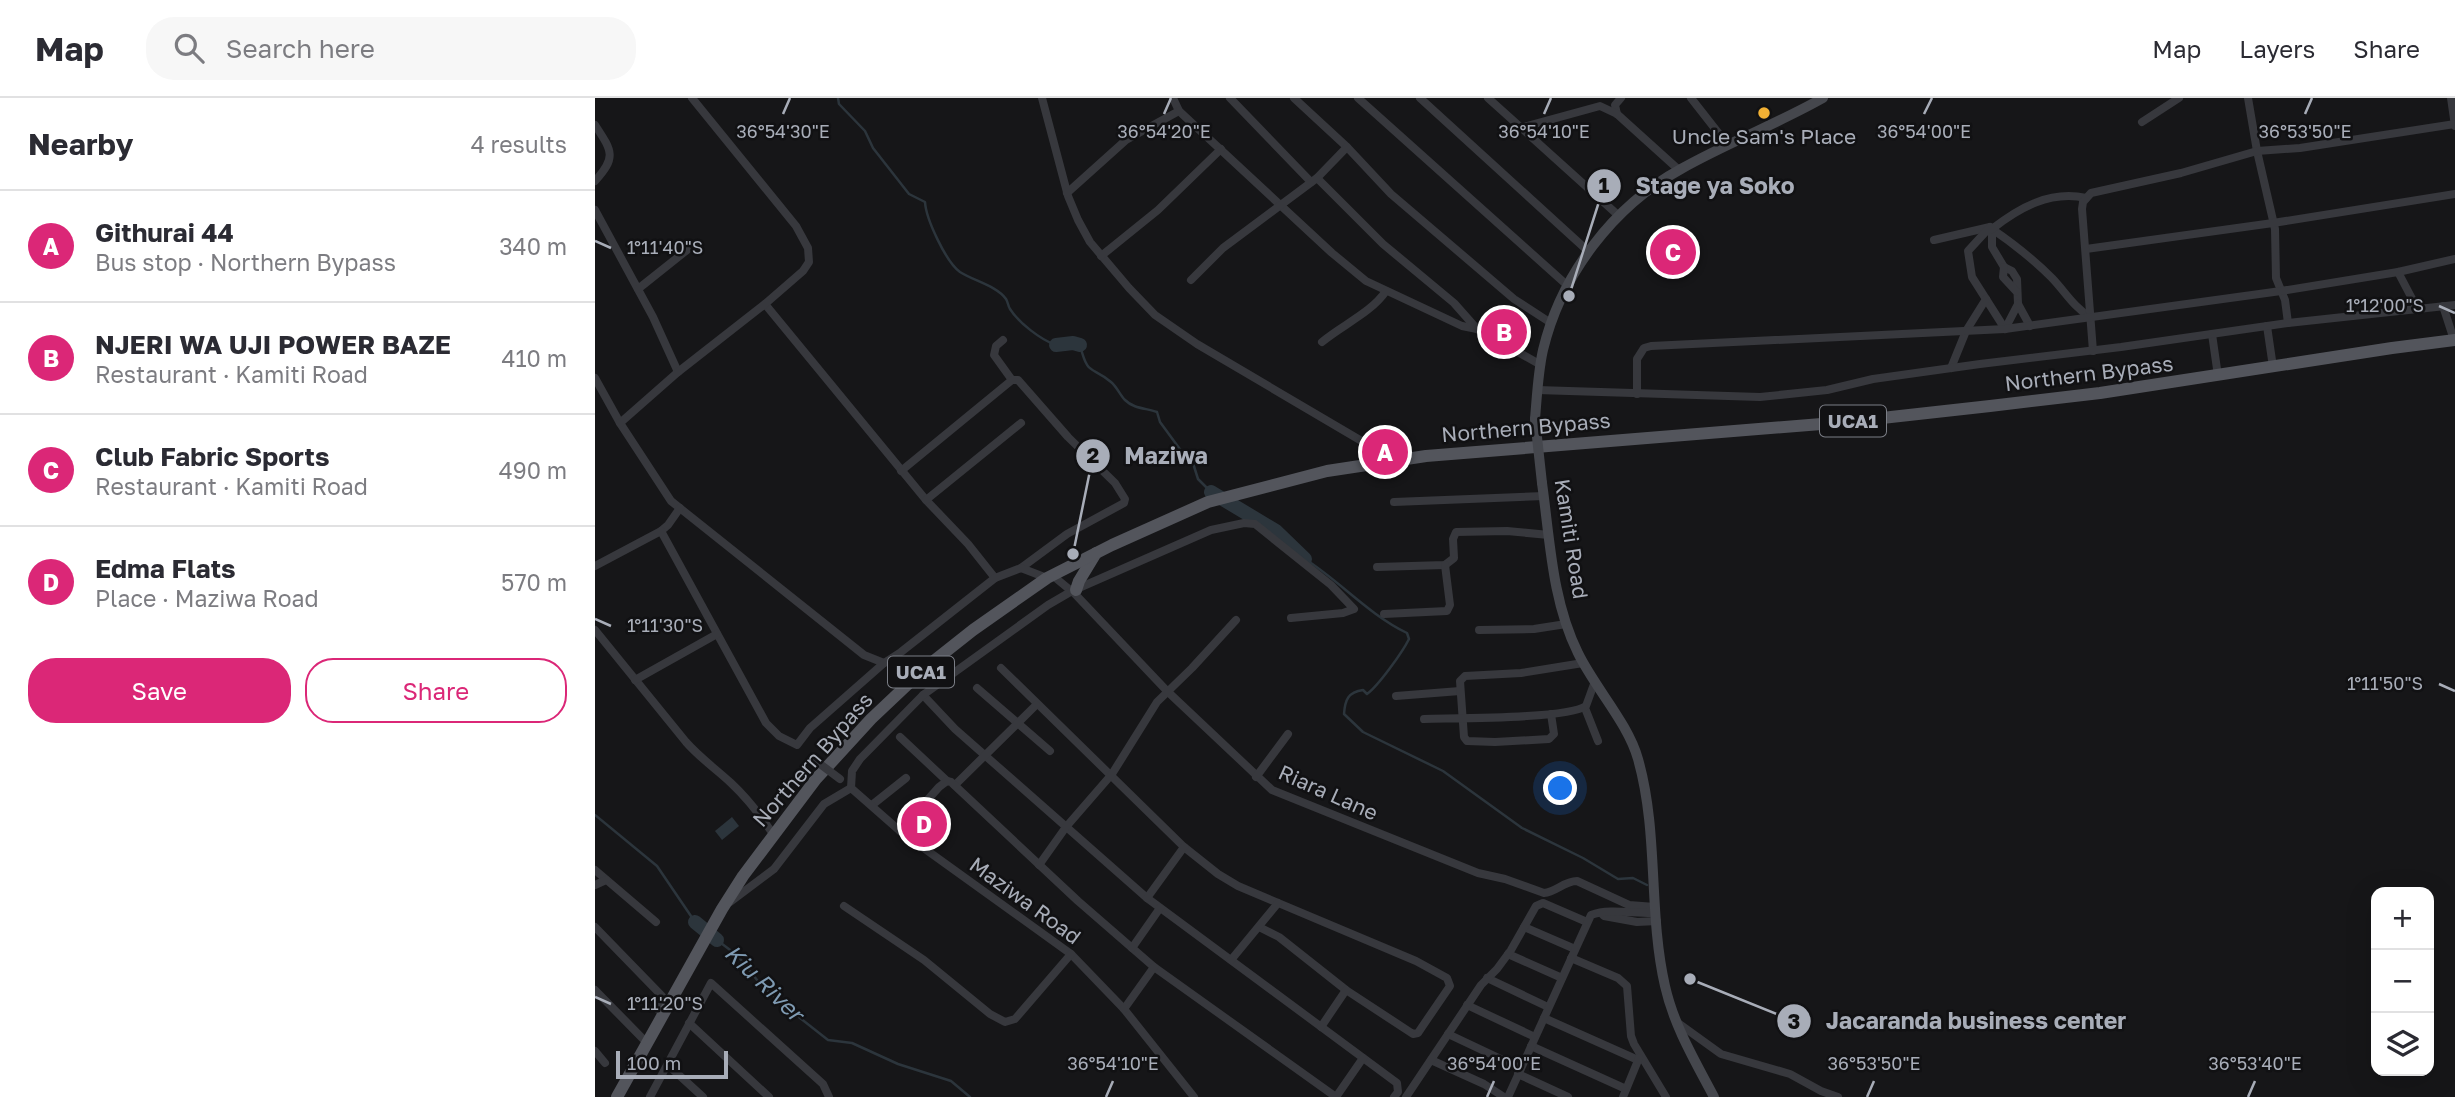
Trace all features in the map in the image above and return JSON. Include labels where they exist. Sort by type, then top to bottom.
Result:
[{"type":"main road","name":"Kamiti Road","points":[[1714,1097],[1675,1021],[1664,983],[1650,830],[1637,756],[1631,741],[1583,663],[1566,624],[1556,584],[1535,419],[1538,390],[1541,365],[1552,323],[1567,286],[1589,251],[1619,216],[1655,185],[1679,170],[1823,98]]},
{"type":"main road","name":"Northern Bypass","points":[[617,1097],[724,905],[773,834],[840,751],[903,687],[964,638],[1050,576],[1208,502],[1327,471],[1376,463],[1479,450],[1846,422],[2087,395],[2454,340]]},
{"type":"main road","points":[[1074,591],[1096,553]]},
{"type":"street","points":[[620,423],[807,266],[808,248],[789,217],[692,98]]},
{"type":"street","points":[[1042,98],[1067,193],[1090,242],[1101,256],[1155,315],[1310,412],[1365,443],[1374,452],[1376,463]]},
{"type":"street","points":[[1173,98],[1179,111],[1332,253],[1366,281],[1462,326],[1477,329],[1541,365]]},
{"type":"street","points":[[1230,98],[1383,244],[1454,303],[1477,329]]},
{"type":"street","points":[[1294,98],[1347,147],[1391,194],[1514,299],[1552,323]]},
{"type":"street","points":[[1358,98],[1567,286]]},
{"type":"street","points":[[1420,98],[1589,251]]},
{"type":"street","points":[[1488,98],[1619,216]]},
{"type":"street","points":[[1617,114],[1615,105],[1621,98]]},
{"type":"street","points":[[1691,98],[1727,144]]},
{"type":"street","points":[[2142,122],[2179,98]]},
{"type":"street","points":[[2248,98],[2273,223],[2277,278],[2285,300],[2288,323]]},
{"type":"street","points":[[2093,351],[2083,209],[2086,198],[2091,193],[2181,173],[2257,151],[2299,148],[2455,125],[2451,98]]},
{"type":"street","points":[[1520,128],[1596,106],[1617,114],[1679,170]]},
{"type":"street","points":[[1067,193],[1126,140],[1179,111]]},
{"type":"street","points":[[595,125],[607,143],[610,154],[608,167],[595,181]]},
{"type":"street","points":[[1192,280],[1223,248],[1314,180],[1347,147]]},
{"type":"street","points":[[1101,256],[1158,210],[1221,149]]},
{"type":"street","points":[[2086,248],[2273,223],[2455,194]]},
{"type":"street","points":[[2005,329],[1972,277],[1967,254],[1972,245],[1991,228],[2029,204],[2064,195],[2086,198]]},
{"type":"street","points":[[595,209],[678,372]]},
{"type":"street","points":[[1991,228],[1992,247],[2004,267],[2012,271],[2017,279],[2018,304],[2030,326]]},
{"type":"street","points":[[1934,240],[1991,228],[2029,255],[2060,286],[2074,307],[2091,318]]},
{"type":"street","points":[[638,289],[687,250]]},
{"type":"street","points":[[1637,394],[1637,359],[1644,348],[1651,346],[2005,329],[2281,291],[2398,272],[2455,259]]},
{"type":"street","points":[[2398,272],[2417,310]]},
{"type":"street","points":[[1322,342],[1339,327],[1371,307],[1386,291]]},
{"type":"street","points":[[1951,368],[1966,331],[1986,299]]},
{"type":"street","points":[[765,304],[901,471],[996,578]]},
{"type":"street","points":[[2005,329],[2018,304]]},
{"type":"street","points":[[1538,390],[1760,397],[1828,390],[1873,379],[1951,368],[2288,323],[2455,304]]},
{"type":"street","points":[[2443,306],[2454,340]]},
{"type":"street","points":[[2267,326],[2273,367]]},
{"type":"street","points":[[2212,334],[2218,376]]},
{"type":"street","points":[[1003,340],[996,346],[995,355],[1012,380]]},
{"type":"street","points":[[595,378],[665,494],[864,655],[884,663]]},
{"type":"street","points":[[797,746],[810,728],[884,663],[996,578],[1025,569],[1067,534],[1123,503],[1125,499],[1115,483],[1068,437],[1018,380],[1012,380],[901,471]]},
{"type":"street","points":[[926,500],[1021,423]]},
{"type":"street","points":[[1394,502],[1544,496]]},
{"type":"street","points":[[595,566],[661,531],[680,508]]},
{"type":"street","points":[[724,905],[774,869],[824,804],[851,788],[852,771],[860,759],[923,695],[1048,605],[1074,591],[1211,530],[1250,522],[1331,585],[1354,609],[1343,613],[1291,618]]},
{"type":"street","name":"Maziwa Road","points":[[661,531],[766,723],[779,736],[797,746],[840,779],[900,831],[1070,954],[1124,1009],[1194,1097]]},
{"type":"street","points":[[1377,567],[1445,565],[1454,558],[1453,539],[1456,532],[1507,531],[1549,535]]},
{"type":"street","points":[[1384,614],[1447,611],[1450,604],[1445,565]]},
{"type":"street","points":[[1025,569],[1034,586]]},
{"type":"street","name":"Riara Lane","points":[[1025,569],[1050,576],[1074,591],[1167,691],[1277,794],[1467,870],[1505,879],[1544,893],[1577,881],[1629,905],[1656,914]]},
{"type":"street","points":[[1039,865],[1066,827],[1112,774],[1157,702],[1236,620]]},
{"type":"street","points":[[1479,630],[1534,629],[1566,624]]},
{"type":"street","points":[[595,630],[598,642],[635,680],[701,758],[731,783],[773,834]]},
{"type":"street","points":[[635,680],[717,634]]},
{"type":"street","points":[[1551,714],[1554,734],[1551,738],[1475,743],[1466,740],[1460,681],[1465,676],[1521,673],[1583,663]]},
{"type":"street","points":[[1001,668],[1185,848],[1227,880],[1416,961],[1447,978],[1450,983],[1415,1034],[1346,990],[1279,937],[1259,927]]},
{"type":"street","points":[[1594,684],[1585,708],[1598,741]]},
{"type":"street","points":[[977,688],[1050,751]]},
{"type":"street","points":[[1396,696],[1460,691]]},
{"type":"street","points":[[923,695],[955,729],[1147,898],[1397,1083],[1398,1092],[1394,1097]]},
{"type":"street","points":[[900,831],[1036,705]]},
{"type":"street","points":[[1425,719],[1551,714],[1585,708]]},
{"type":"street","points":[[1256,777],[1288,734]]},
{"type":"street","points":[[900,737],[1154,967],[1336,1097],[1363,1058]]},
{"type":"street","points":[[872,805],[906,778]]},
{"type":"street","points":[[1147,898],[1185,848]]},
{"type":"street","points":[[595,870],[656,922]]},
{"type":"street","points":[[595,886],[606,880]]},
{"type":"street","points":[[1406,1097],[1467,1005],[1508,954],[1533,909],[1541,902],[1587,922]]},
{"type":"street","points":[[1231,960],[1277,903]]},
{"type":"street","points":[[844,906],[924,961],[990,1014],[1005,1021],[1015,1019],[1070,954]]},
{"type":"street","points":[[1132,948],[1160,908]]},
{"type":"street","points":[[1431,1060],[1506,1097],[1593,914],[1604,911],[1656,914]]},
{"type":"street","points":[[595,927],[661,996],[656,1008],[664,1014]]},
{"type":"street","points":[[1524,927],[1575,949]]},
{"type":"street","points":[[1508,954],[1562,978]]},
{"type":"street","points":[[1571,958],[1618,978],[1627,986],[1631,1036],[1639,1057],[1666,1097]]},
{"type":"street","points":[[1124,1009],[1154,967]]},
{"type":"street","points":[[1487,978],[1548,1007]]},
{"type":"street","points":[[650,1097],[711,983],[823,1084],[829,1097]]},
{"type":"street","points":[[595,990],[647,1043]]},
{"type":"street","points":[[1321,1027],[1346,990]]},
{"type":"street","points":[[1467,1005],[1535,1037]]},
{"type":"street","points":[[1544,1018],[1639,1057]]},
{"type":"street","points":[[1675,1021],[1721,1054],[1790,1074],[1838,1097]]},
{"type":"street","points":[[689,1023],[769,1097]]},
{"type":"street","points":[[1448,1034],[1568,1097]]},
{"type":"street","points":[[1531,1046],[1624,1093],[1639,1057]]},
{"type":"street","points":[[595,1051],[605,1063]]},
{"type":"street","points":[[668,1065],[702,1097]]},
{"type":"shaded area","points":[[732,817],[739,826],[722,840],[715,831]]},
{"type":"waterway","points":[[838,98],[839,104],[865,131],[873,148],[909,194],[925,202],[938,240],[955,267],[1002,294],[1010,309],[1025,325],[1056,345]]},
{"type":"waterway","points":[[1056,345],[1080,345]]},
{"type":"waterway","points":[[1080,345],[1088,366],[1111,382],[1125,400],[1136,407],[1157,412],[1160,422],[1182,452],[1192,460],[1198,479],[1211,492]]},
{"type":"waterway","points":[[1211,492],[1276,531],[1305,559]]},
{"type":"waterway","points":[[1305,559],[1380,617],[1407,633],[1409,639],[1390,669],[1372,690],[1367,694],[1363,690],[1358,691],[1348,698],[1344,714],[1363,732],[1443,771],[1522,828],[1583,858],[1618,879],[1633,878],[1647,885]]},
{"type":"waterway","name":"Kiu River","points":[[595,815],[657,866],[695,922]]},
{"type":"waterway","name":"Kiu River","points":[[695,922],[717,940]]},
{"type":"waterway","name":"Kiu River","points":[[717,940],[738,956],[761,985],[828,1040],[852,1043],[898,1064],[951,1081],[970,1097]]},
{"type":"place","name":"Uncle Sam's Place","points":[[1764,113]]},
{"type":"place","name":"Club Fabric Sports","points":[[1673,252]]},
{"type":"place","name":"Stage ya Soko","points":[[1569,296]]},
{"type":"place","name":"NJERI WA UJI POWER BAZE","points":[[1504,332]]},
{"type":"place","name":"Githurai 44","points":[[1385,452]]},
{"type":"place","name":"Maziwa","points":[[1073,554]]},
{"type":"place","name":"Edma Flats","points":[[924,824]]},
{"type":"place","name":"Jacaranda business center","points":[[1690,979]]}]
